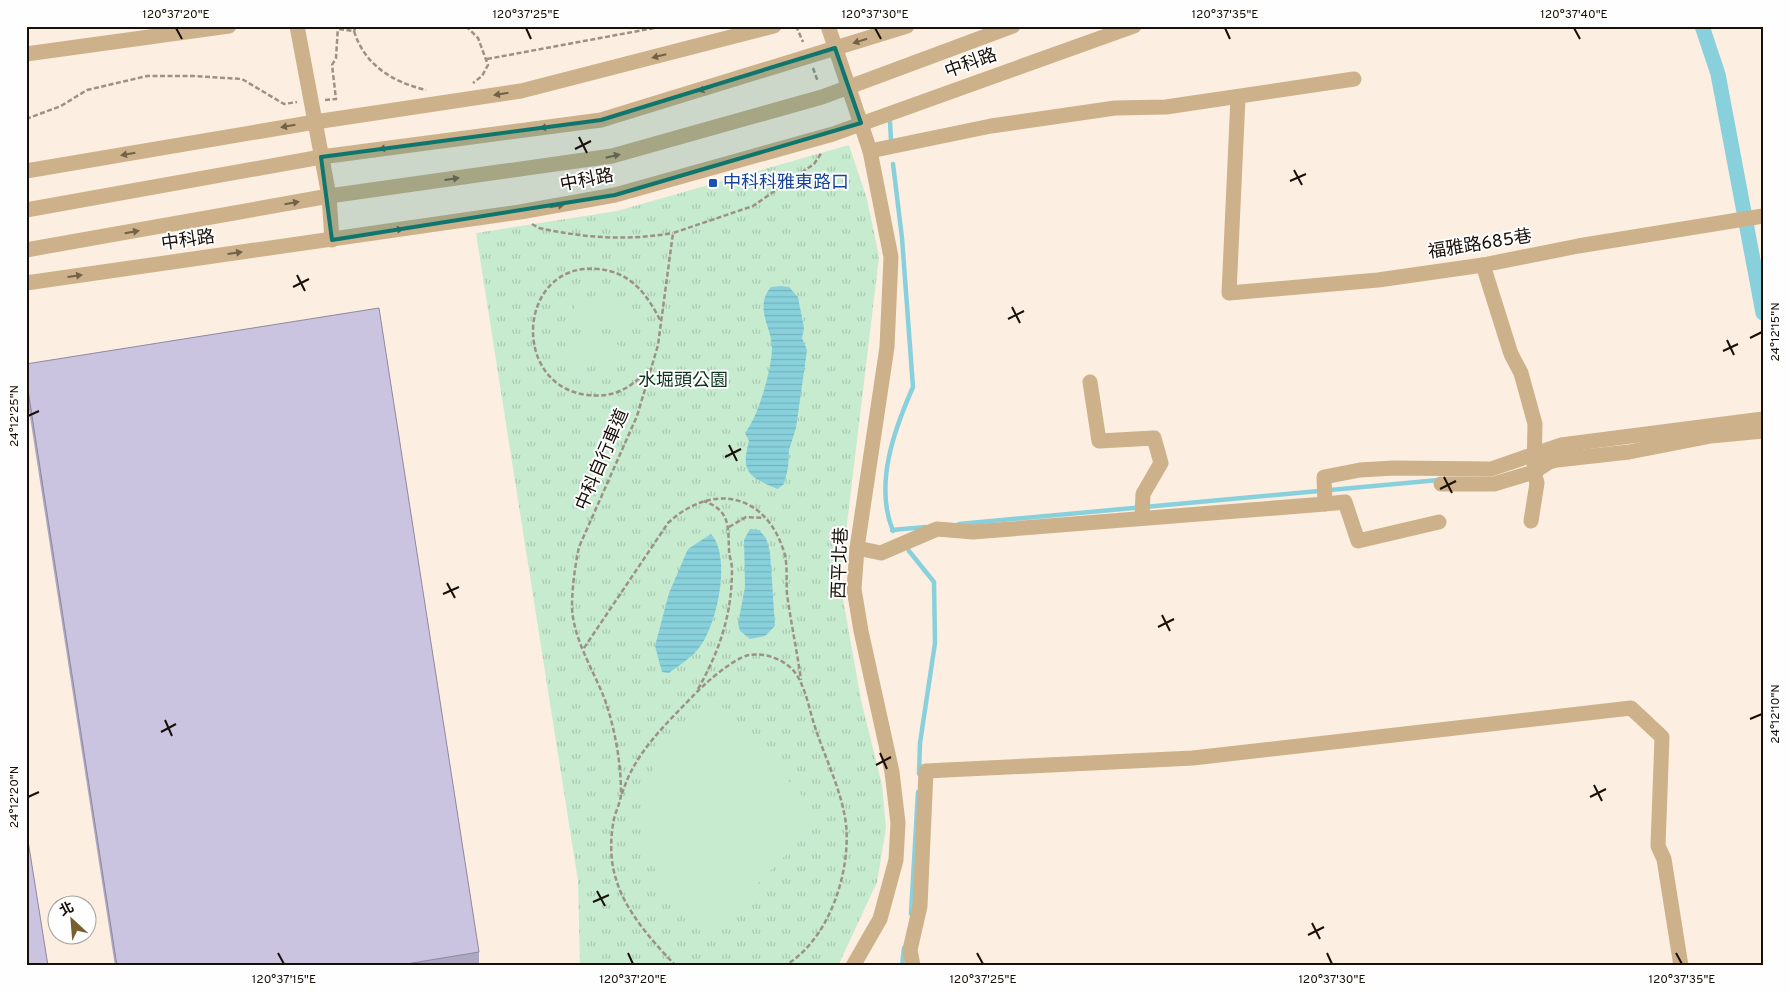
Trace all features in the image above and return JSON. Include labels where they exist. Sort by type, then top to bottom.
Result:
[{"type":"street","points":[[26,54],[229,26]]},
{"type":"street","points":[[297,26],[329,196],[332,240]]},
{"type":"street","points":[[26,171],[315,122],[521,91],[774,26]]},
{"type":"street","name":"西平北巷","points":[[828,26],[870,151],[891,257],[887,347],[857,548],[854,589],[861,631],[892,772],[898,823],[896,860],[880,919],[853,966]]},
{"type":"street","points":[[28,210],[321,157],[601,120],[810,58],[835,48],[907,26]]},
{"type":"street","name":"中科路","points":[[26,250],[329,196],[612,156],[848,89],[1012,26]]},
{"type":"street","name":"中科路","points":[[26,283],[520,212],[614,195],[833,134],[1134,26]]},
{"type":"street","points":[[870,151],[992,126],[1115,108],[1166,107],[1238,98],[1354,79]]},
{"type":"street","name":"福雅路685巷","points":[[1238,98],[1229,293],[1378,280],[1483,265],[1757,217]]},
{"type":"street","points":[[26,256],[84,241]]},
{"type":"street","points":[[1483,265],[1512,354],[1528,394],[1536,435],[1534,453],[1536,460],[1534,472],[1536,483],[1531,521]]},
{"type":"street","points":[[1090,382],[1099,440],[1154,438],[1162,463],[1143,494],[1142,517]]},
{"type":"street","points":[[1325,504],[1324,477],[1360,470],[1394,468],[1491,469],[1561,445],[1763,419]]},
{"type":"street","points":[[1441,484],[1494,484],[1534,472],[1549,462],[1557,460],[1630,452],[1711,436],[1763,431]]},
{"type":"street","points":[[857,548],[880,553],[937,529],[973,532],[1345,502],[1358,541],[1439,522]]},
{"type":"street","points":[[913,966],[910,950],[920,906],[926,771],[1194,758],[1631,708],[1662,737],[1658,846],[1664,859],[1681,966]]},
{"type":"path","points":[[356,26],[354,31],[361,48],[370,60],[391,78],[408,86],[434,91]]},
{"type":"path","points":[[466,26],[478,38],[488,68],[482,76],[466,86]]},
{"type":"path","points":[[486,59],[665,26]]},
{"type":"path","points":[[796,26],[810,58],[822,97]]},
{"type":"path","points":[[319,100],[336,99],[332,65],[336,58],[339,27],[354,31]]},
{"type":"path","points":[[26,120],[60,106],[87,90],[147,76],[242,79],[284,104],[302,102]]},
{"type":"path","points":[[520,212],[539,228],[587,237],[632,239],[673,233],[753,206],[814,164],[833,134]]},
{"type":"path","name":"中科自行車道","points":[[621,795],[613,724],[584,648],[572,608],[579,547],[637,416],[658,345],[673,233]]},
{"type":"path","points":[[651,369],[621,391],[608,395],[591,395],[570,390],[547,373],[536,354],[532,337],[534,311],[541,298],[558,279],[578,270],[592,268],[608,270],[632,280],[649,299],[661,324]]},
{"type":"path","points":[[584,648],[668,523],[682,511],[702,501],[721,497],[748,506],[773,526],[785,554],[789,609],[802,684]]},
{"type":"path","points":[[695,694],[722,640],[728,617],[733,567],[729,552],[729,527],[724,516],[716,506],[702,501]]},
{"type":"path","points":[[729,527],[746,517],[764,518]]},
{"type":"path","name":"中科自行車道","points":[[676,966],[636,916],[620,892],[615,877],[612,839],[614,819],[634,763],[646,746],[710,678],[749,655],[772,657],[789,665],[802,684],[846,823],[846,852],[831,909],[806,950],[784,966]]},
{"type":"highlighted area","points":[[835,48],[861,123],[615,195],[332,240],[321,157],[601,120]]},
{"type":"green space","name":"水堀頭公園","points":[[849,145],[867,199],[879,257],[840,582],[861,700],[882,785],[886,828],[877,882],[838,966],[580,966],[578,881],[476,233],[617,211]]},
{"type":"green space","points":[[577,294],[629,308],[623,331],[572,318]]},
{"type":"green space","points":[[568,333],[619,345],[613,369],[562,356]]},
{"type":"green space","points":[[715,699],[811,806],[815,825],[707,936],[673,909],[648,853],[644,822],[647,792],[655,764],[671,740]]},
{"type":"water","points":[[771,287],[789,287],[798,297],[804,328],[802,338],[807,350],[796,428],[789,450],[788,468],[784,484],[778,489],[754,477],[747,468],[746,461],[749,441],[745,433],[759,405],[771,359],[772,341],[765,318],[764,303]]},
{"type":"water","points":[[750,529],[759,530],[766,538],[770,552],[775,626],[765,636],[750,639],[740,631],[738,624],[745,587],[744,540]]},
{"type":"water","points":[[711,534],[721,558],[721,574],[720,591],[711,624],[706,638],[692,655],[669,673],[662,672],[655,646],[669,593],[688,549]]},
{"type":"building","points":[[379,308],[479,952],[394,966],[117,966],[26,377],[26,364]]},
{"type":"building","points":[[26,828],[48,966],[26,966]]},
{"type":"waterway","points":[[1702,26],[1718,74],[1763,313]]},
{"type":"waterway","points":[[890,122],[891,140]]},
{"type":"waterway","points":[[893,164],[902,238],[913,387],[893,439],[886,477],[885,495],[893,531]]},
{"type":"waterway","points":[[959,524],[1439,480]]},
{"type":"waterway","points":[[892,530],[926,527]]},
{"type":"waterway","points":[[909,551],[934,582],[935,643],[920,743],[919,774]]},
{"type":"waterway","points":[[911,914],[918,792]]},
{"type":"waterway","points":[[902,966],[904,948]]},
{"type":"place","name":"中科科雅東路口","points":[[713,183]]}]
